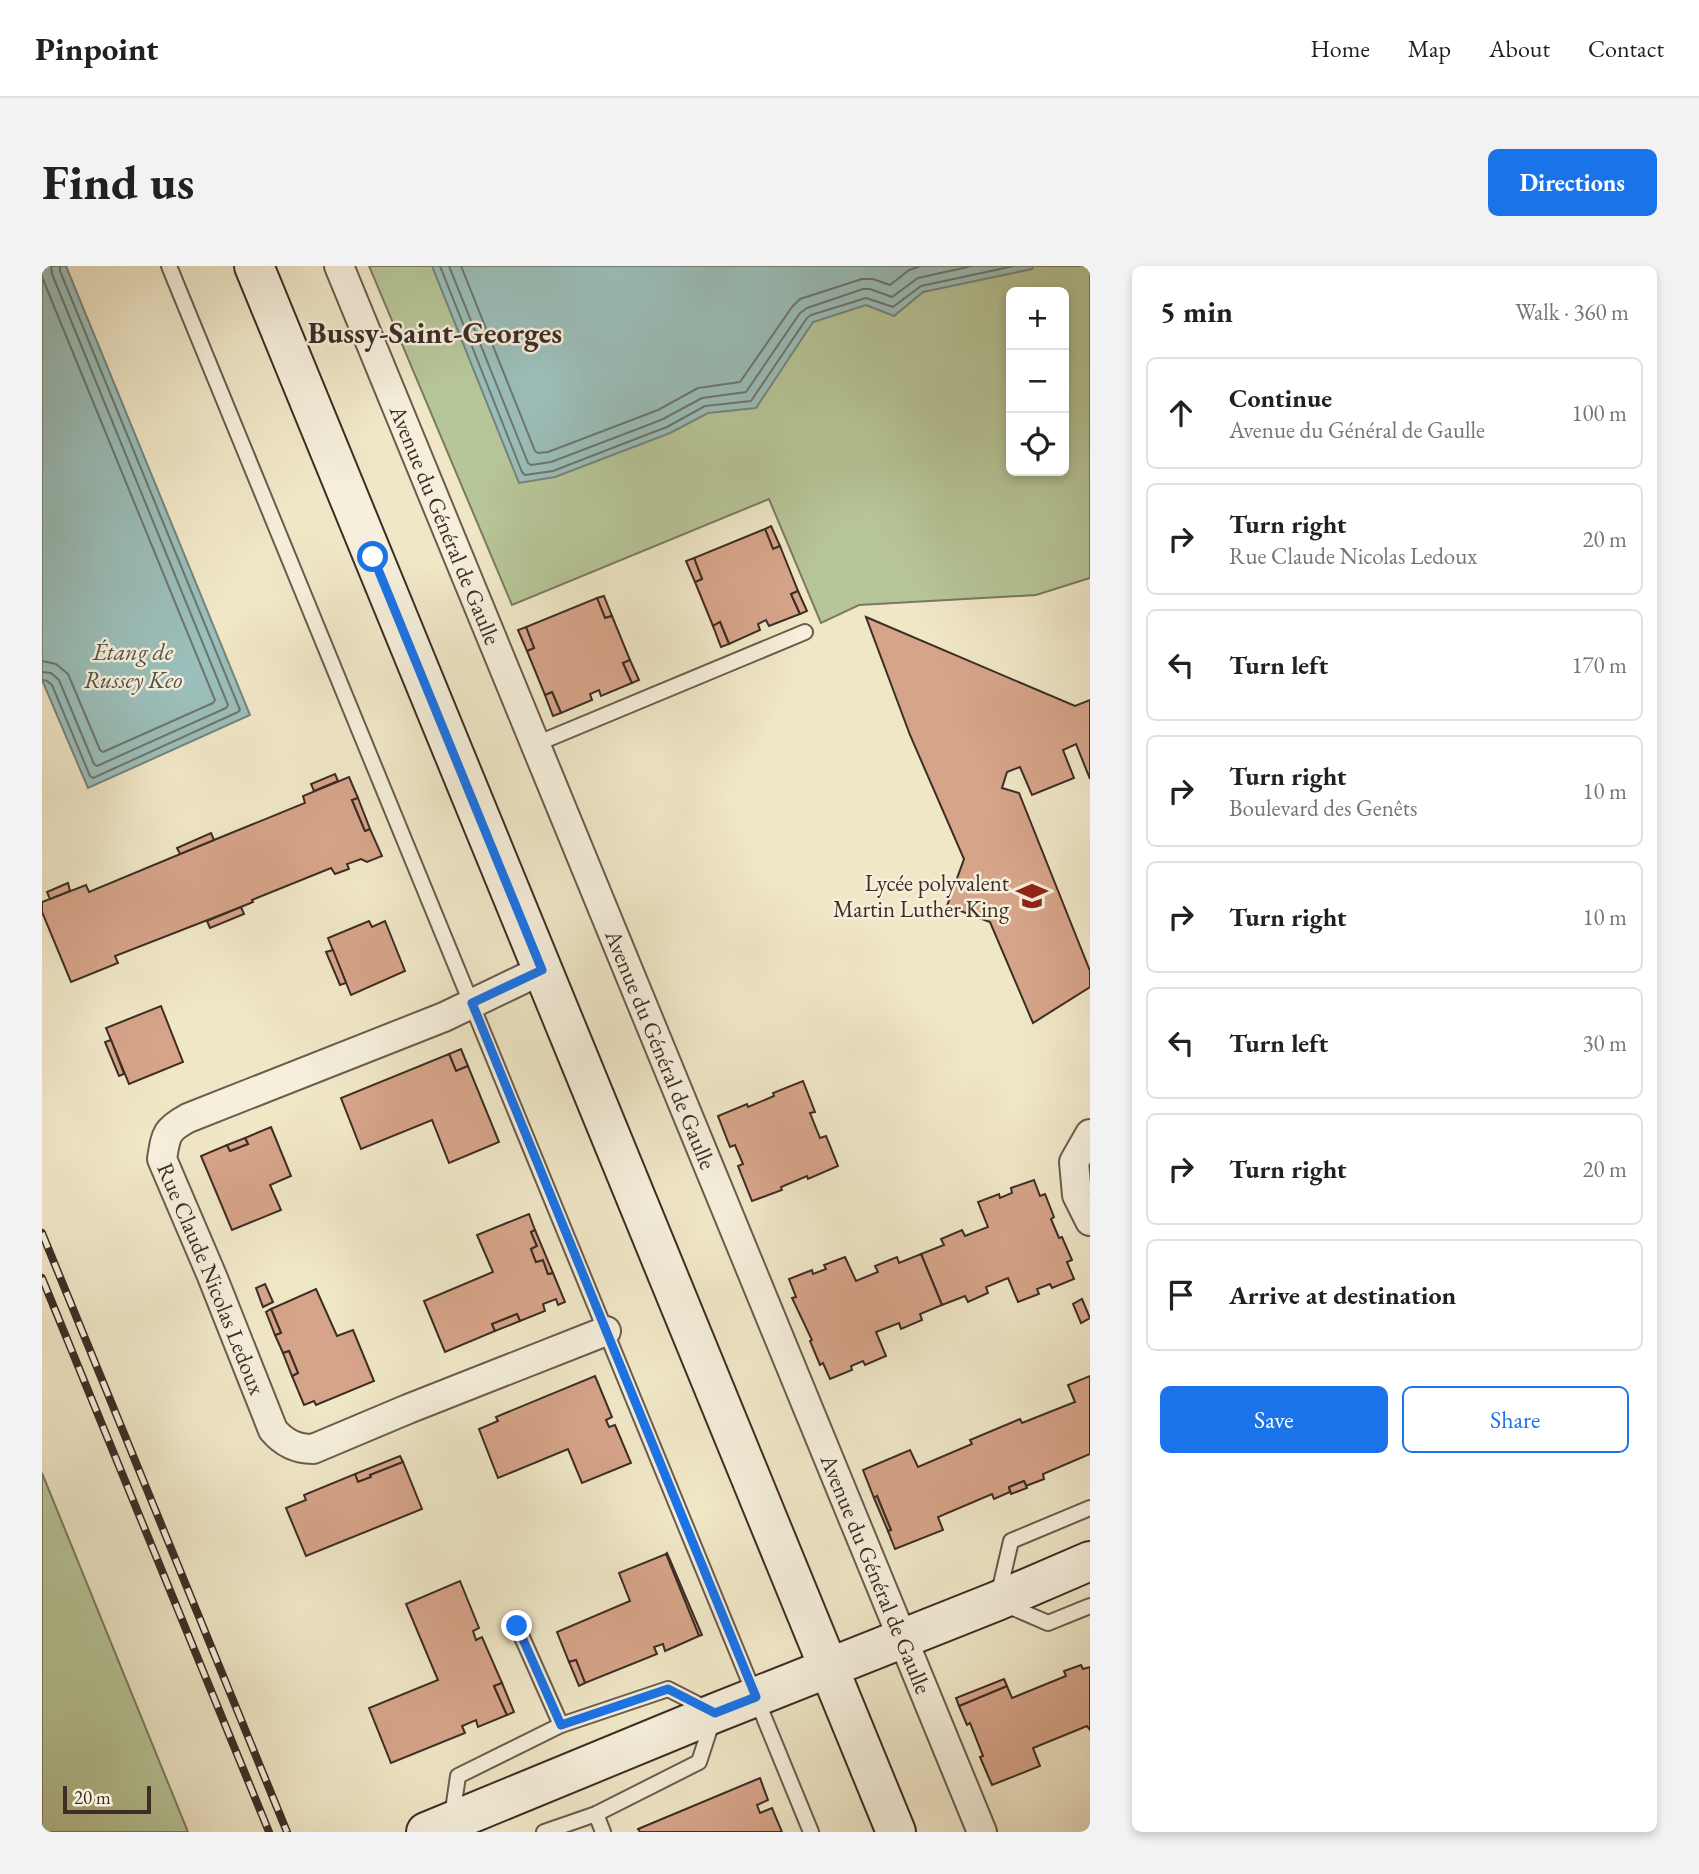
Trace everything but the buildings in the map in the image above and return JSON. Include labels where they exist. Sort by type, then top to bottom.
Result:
[{"type":"main road","points":[[254,266],[896,1832]]},
{"type":"main road","points":[[448,1829],[715,1713],[997,1601],[1090,1561]]},
{"type":"street","name":"Avenue du Général de Gaulle","points":[[339,266],[982,1832]]},
{"type":"street","name":"Rue Claude Nicolas Ledoux","points":[[542,970],[444,1017],[188,1118],[172,1127],[164,1143],[162,1159],[273,1430],[281,1439],[300,1449],[313,1449],[606,1331]]},
{"type":"street","points":[[1090,1134],[1074,1162],[1077,1195],[1090,1221]]},
{"type":"lane","points":[[169,266],[811,1832]]},
{"type":"lane","points":[[536,744],[805,632]]},
{"type":"lane","points":[[1090,1508],[1011,1541],[997,1601],[1048,1623],[1090,1606]]},
{"type":"lane","points":[[517,1626],[561,1725]]},
{"type":"lane","points":[[448,1829],[458,1776],[561,1725],[668,1689],[715,1713],[699,1762],[596,1814],[544,1832]]},
{"type":"lane","points":[[596,1814],[603,1832]]},
{"type":"green space","points":[[369,266],[1090,266],[1090,578],[1036,595],[859,605],[821,623],[769,499],[512,605]]},
{"type":"green space","points":[[42,1473],[188,1832],[42,1832]]},
{"type":"water","name":"Étang de Russey Keo","points":[[42,266],[66,266],[250,715],[88,788],[42,680]]},
{"type":"water","points":[[432,266],[1034,266],[1032,269],[923,292],[894,316],[866,305],[813,322],[756,408],[708,413],[670,433],[555,477],[519,483]]},
{"type":"railway","points":[[42,1233],[287,1832]]},
{"type":"railway","points":[[42,1278],[269,1832]]},
{"type":"place","name":"Lycée polyvalent Martin Luther King","points":[[1032,896]]},
{"type":"district","name":"Bussy-Saint-Georges","points":[[435,332]]},
{"type":"route","points":[[373,557],[542,970],[472,1003],[756,1697],[715,1713],[668,1689],[561,1725],[517,1626]]}]
